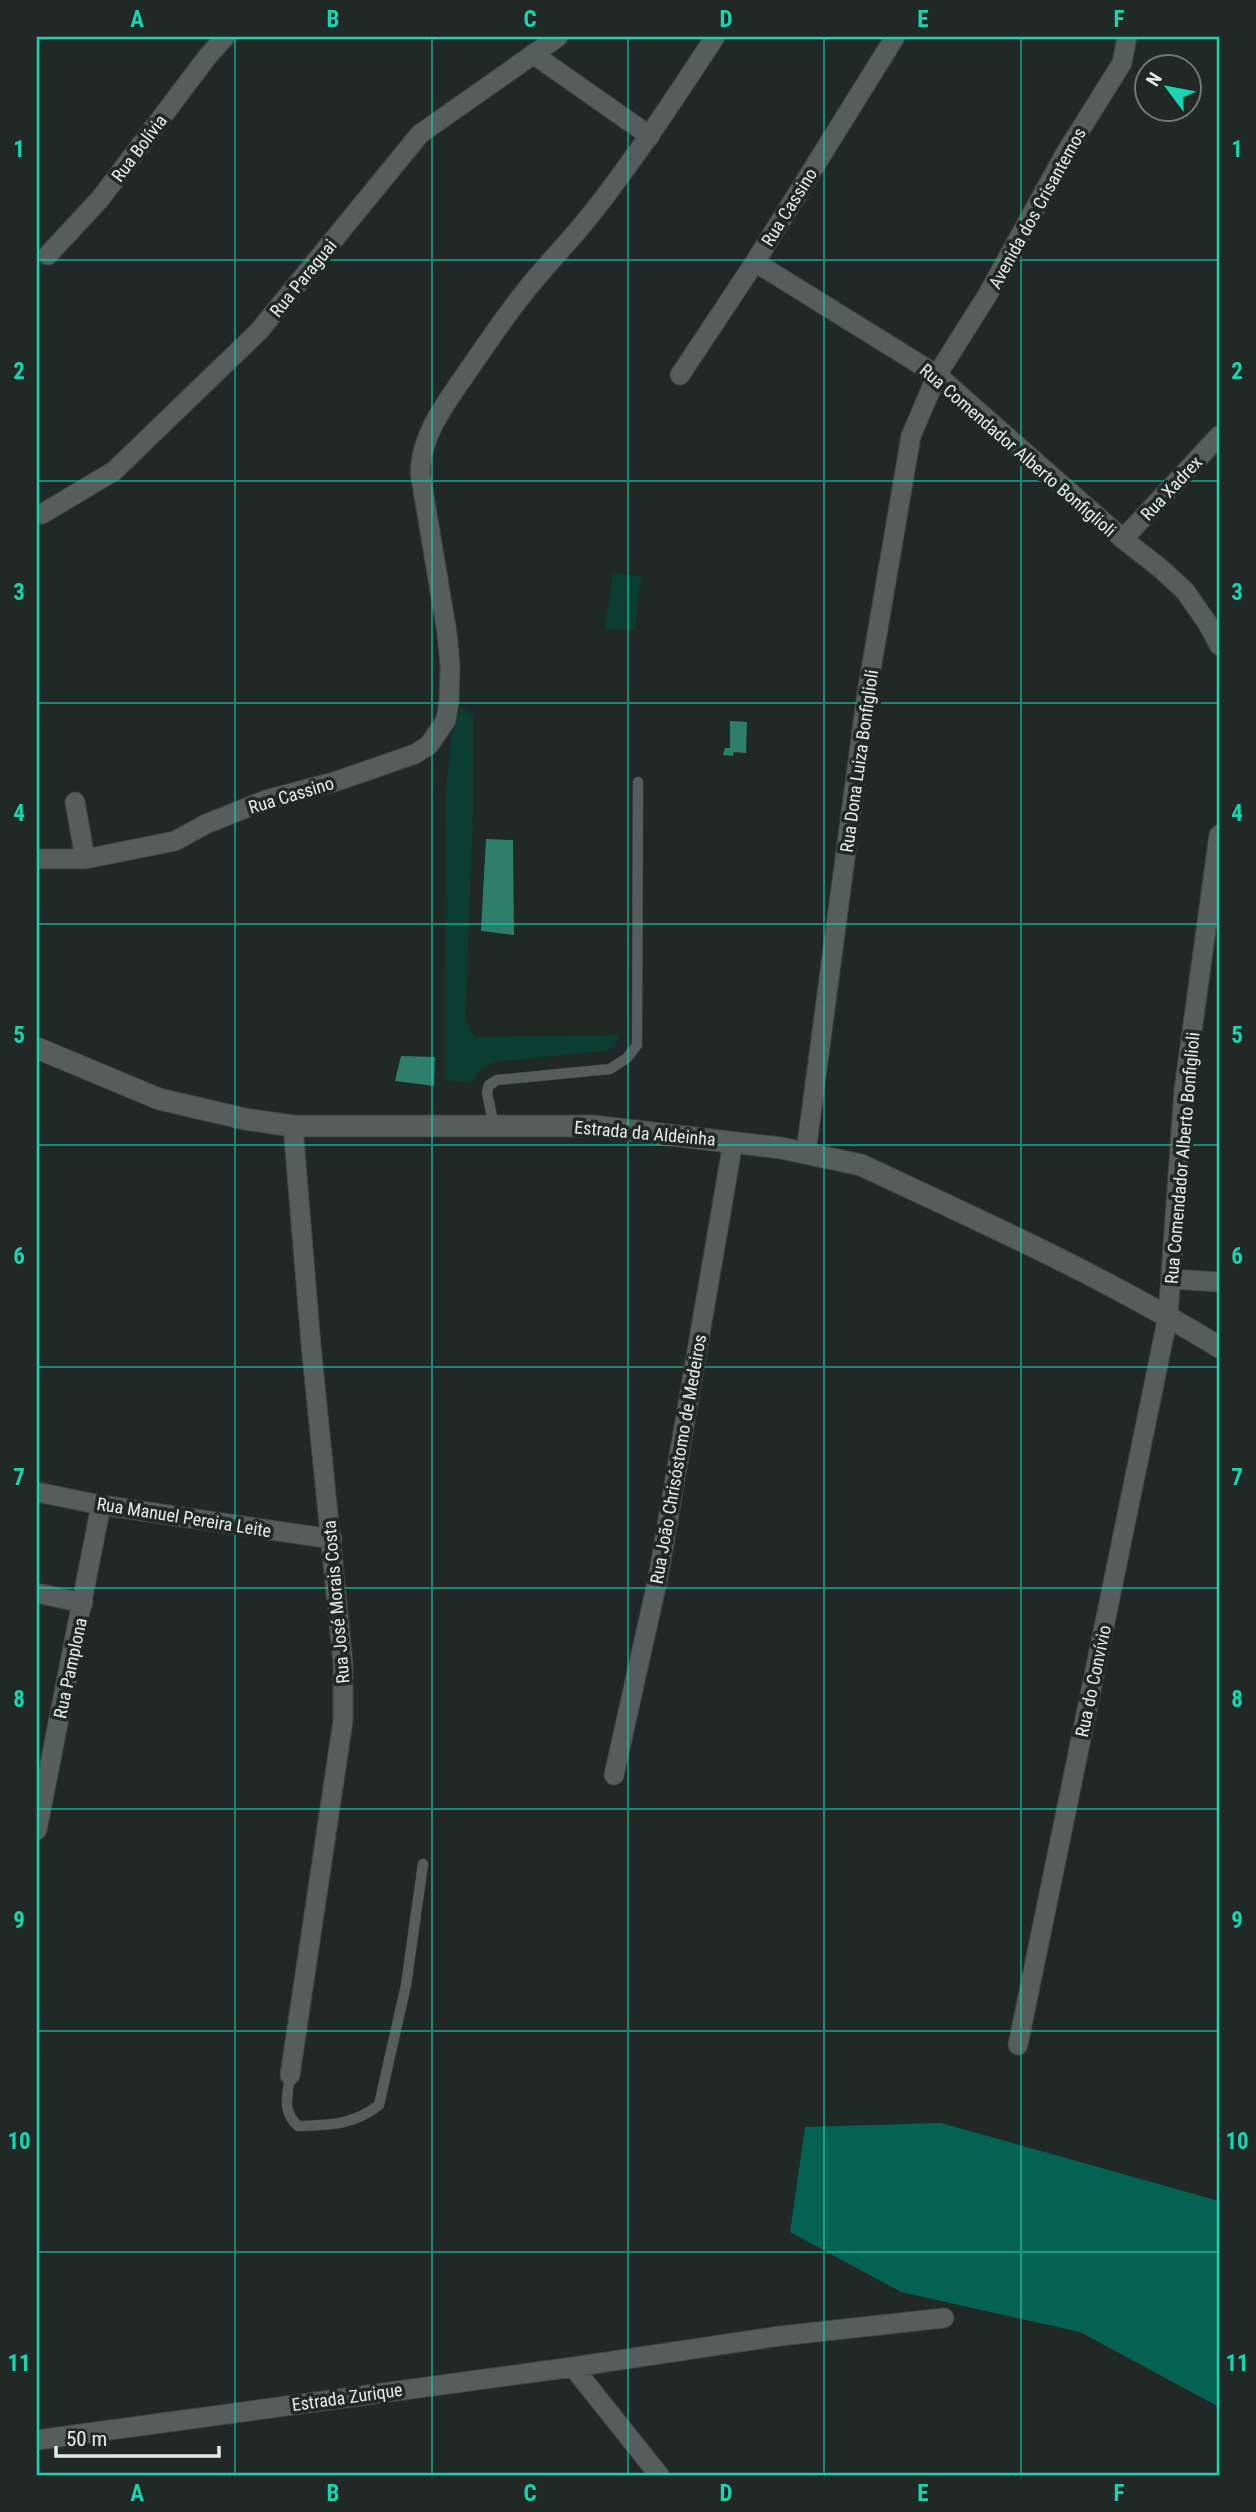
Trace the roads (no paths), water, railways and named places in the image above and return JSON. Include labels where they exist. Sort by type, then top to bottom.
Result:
[{"type":"street","name":"Rua Bolívia","points":[[48,255],[100,199],[225,37]]},
{"type":"street","name":"Rua Paraguai","points":[[42,514],[114,471],[259,331],[420,134],[558,37]]},
{"type":"street","name":"Rua Cassino","points":[[37,859],[85,859],[175,841],[206,824],[266,800],[334,782],[422,750],[438,734],[446,720],[450,685],[447,633],[420,472],[425,442],[448,400],[486,342],[524,292],[589,217],[650,136],[715,37]]},
{"type":"street","name":"Rua Cassino","points":[[680,374],[755,262],[895,37]]},
{"type":"street","name":"Avenida dos Crisantemos","points":[[937,375],[988,294],[1065,154],[1122,62],[1127,37]]},
{"type":"street","points":[[533,54],[650,136]]},
{"type":"street","name":"Rua Comendador Alberto Bonfiglioli","points":[[755,262],[937,375],[1185,591],[1219,645]]},
{"type":"street","name":"Rua Dona Luiza Bonfiglioli","points":[[806,1152],[867,692],[911,436],[937,375]]},
{"type":"street","name":"Rua Xadrex","points":[[1123,539],[1219,436]]},
{"type":"street","points":[[75,802],[85,859]]},
{"type":"street","name":"Rua Comendador Alberto Bonfiglioli","points":[[1168,1316],[1184,1090],[1219,835]]},
{"type":"street","name":"Estrada da Aldeinha","points":[[37,1048],[159,1099],[245,1119],[293,1126],[593,1125],[806,1152],[861,1166],[1054,1256],[1168,1316],[1219,1347]]},
{"type":"street","name":"Rua José Morais Costa","points":[[290,2075],[343,1721],[343,1662],[311,1345],[293,1126]]},
{"type":"street","name":"Rua João Chrisóstomo de Medeiros","points":[[614,1775],[658,1578],[733,1142]]},
{"type":"street","points":[[1172,1279],[1219,1282]]},
{"type":"street","name":"Rua do Convívio","points":[[1018,2045],[1168,1316]]},
{"type":"street","name":"Rua Manuel Pereira Leite","points":[[37,1492],[101,1505],[331,1539]]},
{"type":"street","name":"Rua Pamplona","points":[[37,1830],[44,1754],[83,1603],[101,1505]]},
{"type":"street","points":[[37,1593],[83,1603]]},
{"type":"street","name":"Estrada Zurique","points":[[37,2440],[573,2367],[779,2336],[944,2318]]},
{"type":"street","points":[[573,2367],[659,2475]]},
{"type":"lane","points":[[494,1126],[487,1093],[489,1085],[496,1080],[610,1069],[627,1058],[637,1045],[638,782]]},
{"type":"lane","points":[[290,2075],[287,2104],[289,2117],[298,2126],[342,2123],[365,2116],[379,2105],[406,1985],[423,1864]]}]
